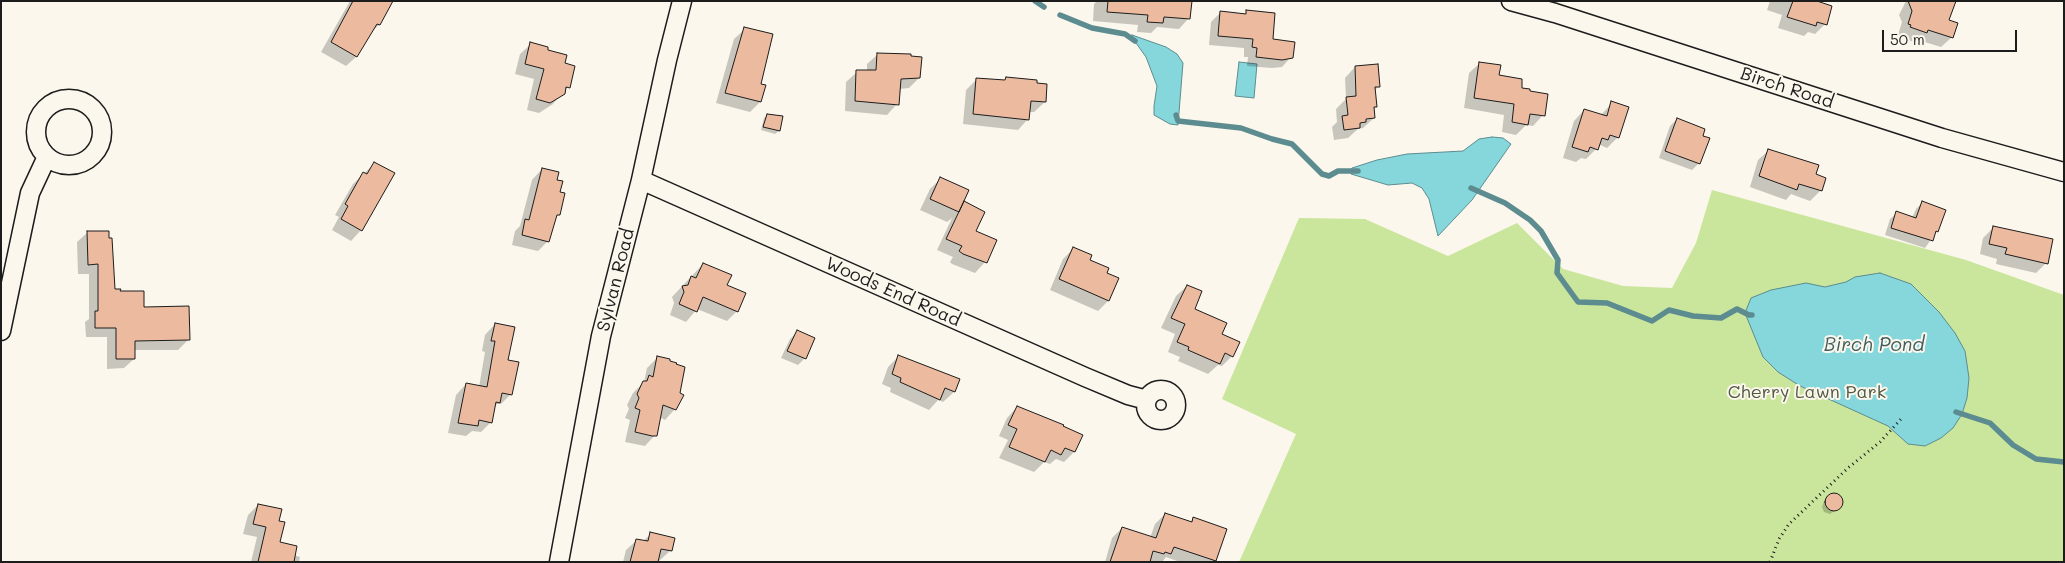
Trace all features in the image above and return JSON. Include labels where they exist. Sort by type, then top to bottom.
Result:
[{"type":"street","name":"Sylvan Road","points":[[559,562],[601,336],[641,180],[666,60],[682,1]]},
{"type":"street","name":"Birch Road","points":[[1511,1],[1557,7],[1942,138],[2064,172]]},
{"type":"street","points":[[1,332],[30,193],[48,158]]},
{"type":"street","name":"Woods End Road","points":[[641,180],[1128,395],[1147,400]]},
{"type":"path","points":[[1770,562],[1778,539],[1789,524],[1848,468],[1880,442],[1902,418]]},
{"type":"green space","name":"Cherry Lawn Park","points":[[1712,190],[1966,260],[2064,295],[2064,562],[1239,562],[1296,434],[1222,399],[1299,218],[1365,219],[1448,256],[1517,223],[1563,269],[1623,286],[1672,288],[1696,243]]},
{"type":"water","points":[[1132,35],[1166,47],[1177,54],[1183,63],[1178,125],[1170,124],[1154,115],[1157,86],[1146,57],[1136,43],[1130,39]]},
{"type":"water","points":[[1239,62],[1257,64],[1254,98],[1235,96]]},
{"type":"water","points":[[1503,138],[1511,144],[1472,200],[1438,236],[1429,199],[1422,188],[1412,183],[1388,185],[1351,174],[1350,171],[1352,168],[1377,160],[1407,154],[1463,151],[1479,139]]},
{"type":"water","name":"Birch Pond","points":[[1880,273],[1911,284],[1939,312],[1955,333],[1965,351],[1969,378],[1967,398],[1962,414],[1953,428],[1941,438],[1925,446],[1908,444],[1888,426],[1800,386],[1778,372],[1763,357],[1745,313],[1751,298],[1771,290],[1806,283],[1825,287],[1846,282],[1855,277]]},
{"type":"building","points":[[353,1],[393,1],[380,25],[377,24],[357,57],[331,42]]},
{"type":"building","points":[[1108,1],[1192,1],[1190,19],[1164,17],[1163,23],[1147,22],[1148,15],[1107,12]]},
{"type":"building","points":[[1793,1],[1817,1],[1832,6],[1827,25],[1817,22],[1816,26],[1787,17]]},
{"type":"building","points":[[1908,1],[1956,1],[1949,20],[1958,23],[1953,38],[1928,30],[1927,33],[1910,27],[1911,25],[1908,24],[1912,11]]},
{"type":"building","points":[[1246,10],[1275,13],[1273,39],[1295,42],[1293,58],[1282,60],[1256,57],[1257,48],[1252,47],[1253,39],[1218,36],[1220,11],[1246,14]]},
{"type":"building","points":[[744,27],[773,34],[761,84],[766,85],[761,102],[725,93]]},
{"type":"building","points":[[530,42],[548,47],[548,50],[567,55],[565,63],[575,66],[570,88],[566,87],[565,94],[550,103],[536,99],[544,69],[525,64]]},
{"type":"building","points":[[877,53],[911,54],[911,56],[922,57],[920,78],[901,79],[899,105],[855,101],[856,70],[876,70]]},
{"type":"building","points":[[1479,62],[1501,65],[1499,75],[1522,79],[1522,88],[1548,94],[1545,116],[1530,114],[1528,125],[1512,122],[1514,104],[1474,98]]},
{"type":"building","points":[[1378,64],[1380,87],[1375,87],[1377,107],[1374,107],[1375,118],[1366,119],[1366,122],[1360,123],[1360,128],[1344,130],[1342,116],[1348,115],[1346,97],[1356,96],[1355,66]]},
{"type":"building","points":[[1006,77],[1037,80],[1037,83],[1047,84],[1046,102],[1031,101],[1029,120],[973,114],[976,78],[1005,80]]},
{"type":"building","points":[[1611,101],[1629,107],[1619,138],[1610,135],[1608,140],[1602,138],[1598,150],[1590,147],[1588,152],[1572,147],[1584,109],[1607,116]]},
{"type":"building","points":[[767,114],[783,116],[780,131],[763,127]]},
{"type":"building","points":[[1677,118],[1705,129],[1703,136],[1710,138],[1700,164],[1665,151]]},
{"type":"building","points":[[1768,149],[1819,165],[1816,174],[1826,178],[1822,191],[1799,184],[1797,190],[1759,176]]},
{"type":"building","points":[[374,162],[395,173],[362,231],[341,219],[348,206],[345,204],[363,172],[367,174]]},
{"type":"building","points":[[542,168],[559,172],[557,180],[563,181],[560,192],[565,193],[560,215],[557,215],[549,242],[522,235],[525,219],[529,220]]},
{"type":"building","points":[[940,177],[969,190],[959,212],[930,199]]},
{"type":"building","points":[[964,201],[985,212],[976,231],[997,240],[987,263],[963,254],[959,251],[962,246],[946,239]]},
{"type":"building","points":[[1922,201],[1946,210],[1933,241],[1891,228],[1896,211],[1916,218]]},
{"type":"building","points":[[1993,226],[2053,239],[2048,264],[2005,254],[2007,248],[1989,244]]},
{"type":"building","points":[[87,231],[109,231],[109,238],[112,238],[115,289],[121,289],[120,291],[144,291],[144,307],[189,306],[190,340],[135,341],[135,359],[116,359],[116,328],[95,328],[95,311],[98,311],[98,264],[88,265]]},
{"type":"building","points":[[1073,247],[1092,255],[1090,260],[1109,268],[1107,273],[1119,278],[1109,301],[1059,279]]},
{"type":"building","points":[[703,263],[732,275],[727,285],[746,293],[738,312],[703,297],[697,312],[679,304],[684,292],[682,286],[688,285],[691,276],[696,278]]},
{"type":"building","points":[[1187,285],[1202,291],[1195,309],[1227,323],[1222,334],[1240,342],[1233,357],[1225,353],[1220,364],[1188,350],[1189,347],[1177,342],[1185,324],[1171,318]]},
{"type":"building","points":[[495,323],[515,327],[508,360],[519,362],[512,395],[502,393],[500,403],[496,402],[492,423],[479,420],[478,426],[458,423],[466,383],[487,387],[495,341],[491,341]]},
{"type":"building","points":[[797,330],[815,338],[806,359],[787,351]]},
{"type":"building","points":[[898,355],[960,379],[955,392],[945,388],[940,400],[900,382],[901,378],[892,374]]},
{"type":"building","points":[[657,356],[670,359],[670,361],[685,367],[680,393],[684,395],[676,410],[663,405],[657,436],[652,436],[635,432],[640,410],[635,408],[639,398],[637,394],[643,381],[647,381],[649,375],[653,377]]},
{"type":"building","points":[[1017,406],[1064,425],[1083,435],[1075,452],[1065,448],[1061,455],[1051,450],[1045,462],[1009,447],[1017,429],[1008,425]]},
{"type":"building","points":[[1834,493],[1840,496],[1843,502],[1840,508],[1834,511],[1828,508],[1825,502],[1828,496]]},
{"type":"building","points":[[258,504],[282,509],[279,521],[285,522],[280,542],[297,546],[294,562],[258,562],[266,527],[253,524]]},
{"type":"building","points":[[1165,513],[1192,522],[1193,517],[1227,529],[1216,561],[1174,547],[1171,554],[1153,551],[1150,562],[1110,562],[1122,527],[1156,538]]},
{"type":"building","points":[[650,532],[675,538],[672,551],[661,549],[658,562],[630,562],[636,539],[648,541]]},
{"type":"waterway","points":[[1035,1],[1044,7]]},
{"type":"waterway","points":[[1060,15],[1092,28],[1125,34],[1135,41]]},
{"type":"waterway","points":[[1176,115],[1178,121],[1241,128],[1292,144],[1322,174],[1329,176],[1338,171],[1358,171]]},
{"type":"waterway","points":[[1471,188],[1505,203],[1530,220],[1541,231],[1558,260],[1557,273],[1578,302],[1607,303],[1652,321],[1669,310],[1693,316],[1721,318],[1737,309],[1752,315]]},
{"type":"waterway","points":[[1956,412],[1990,423],[2013,445],[2036,459],[2064,462]]}]
